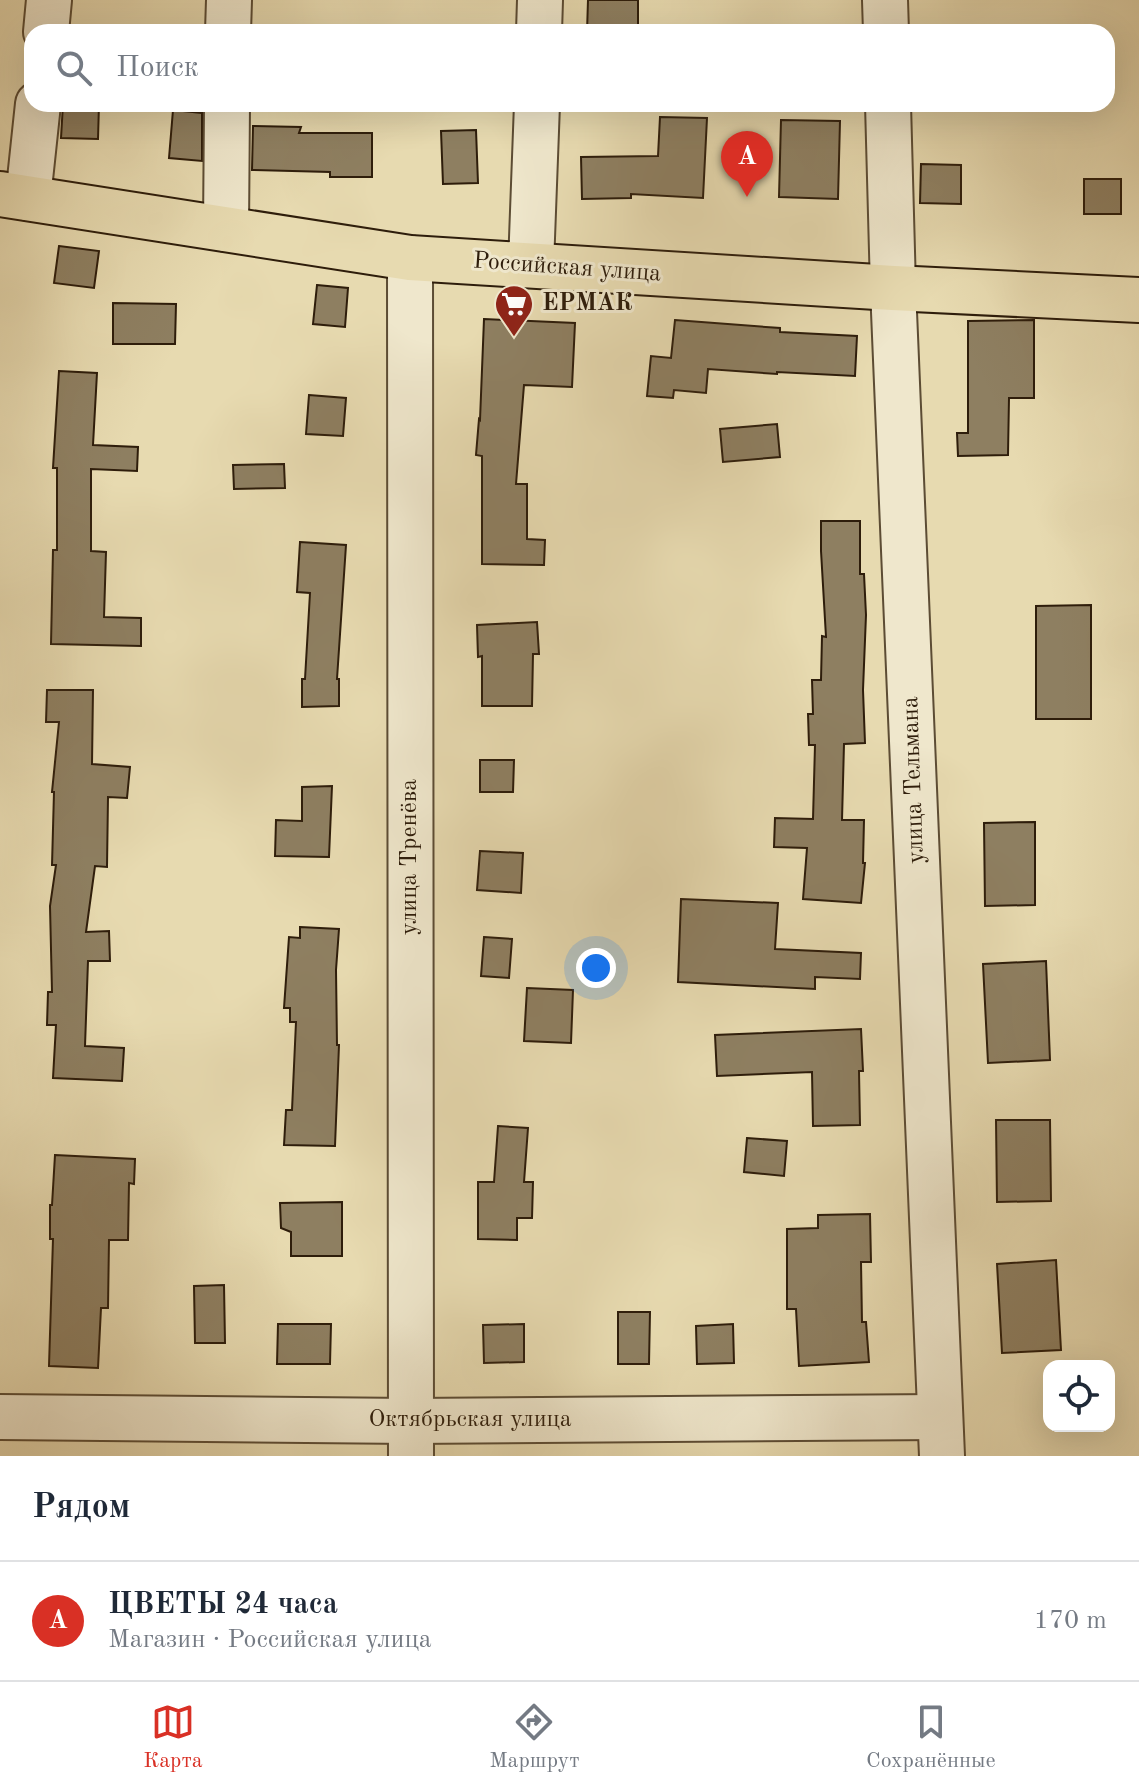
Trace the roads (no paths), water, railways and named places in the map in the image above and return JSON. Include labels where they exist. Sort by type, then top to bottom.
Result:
[{"type":"main road","name":"Российская улица","points":[[14,196],[410,258],[1139,300]]},
{"type":"street","points":[[47,24],[49,0]]},
{"type":"street","points":[[228,24],[229,0]]},
{"type":"street","points":[[539,24],[540,0]]},
{"type":"street","points":[[885,0],[886,24]]},
{"type":"street","points":[[14,196],[36,112]]},
{"type":"street","points":[[226,229],[227,112]]},
{"type":"street","points":[[531,265],[537,112]]},
{"type":"street","name":"улица Тельмана","points":[[888,112],[941,1436]]},
{"type":"street","name":"улица Тренёва","points":[[410,258],[411,1438]]},
{"type":"street","name":"Октябрьская улица","points":[[0,1417],[411,1438],[941,1436]]},
{"type":"place","name":"ЦВЕТЫ 24 часа","points":[[747,197]]},
{"type":"place","name":"ЕРМАК","points":[[514,338]]}]
